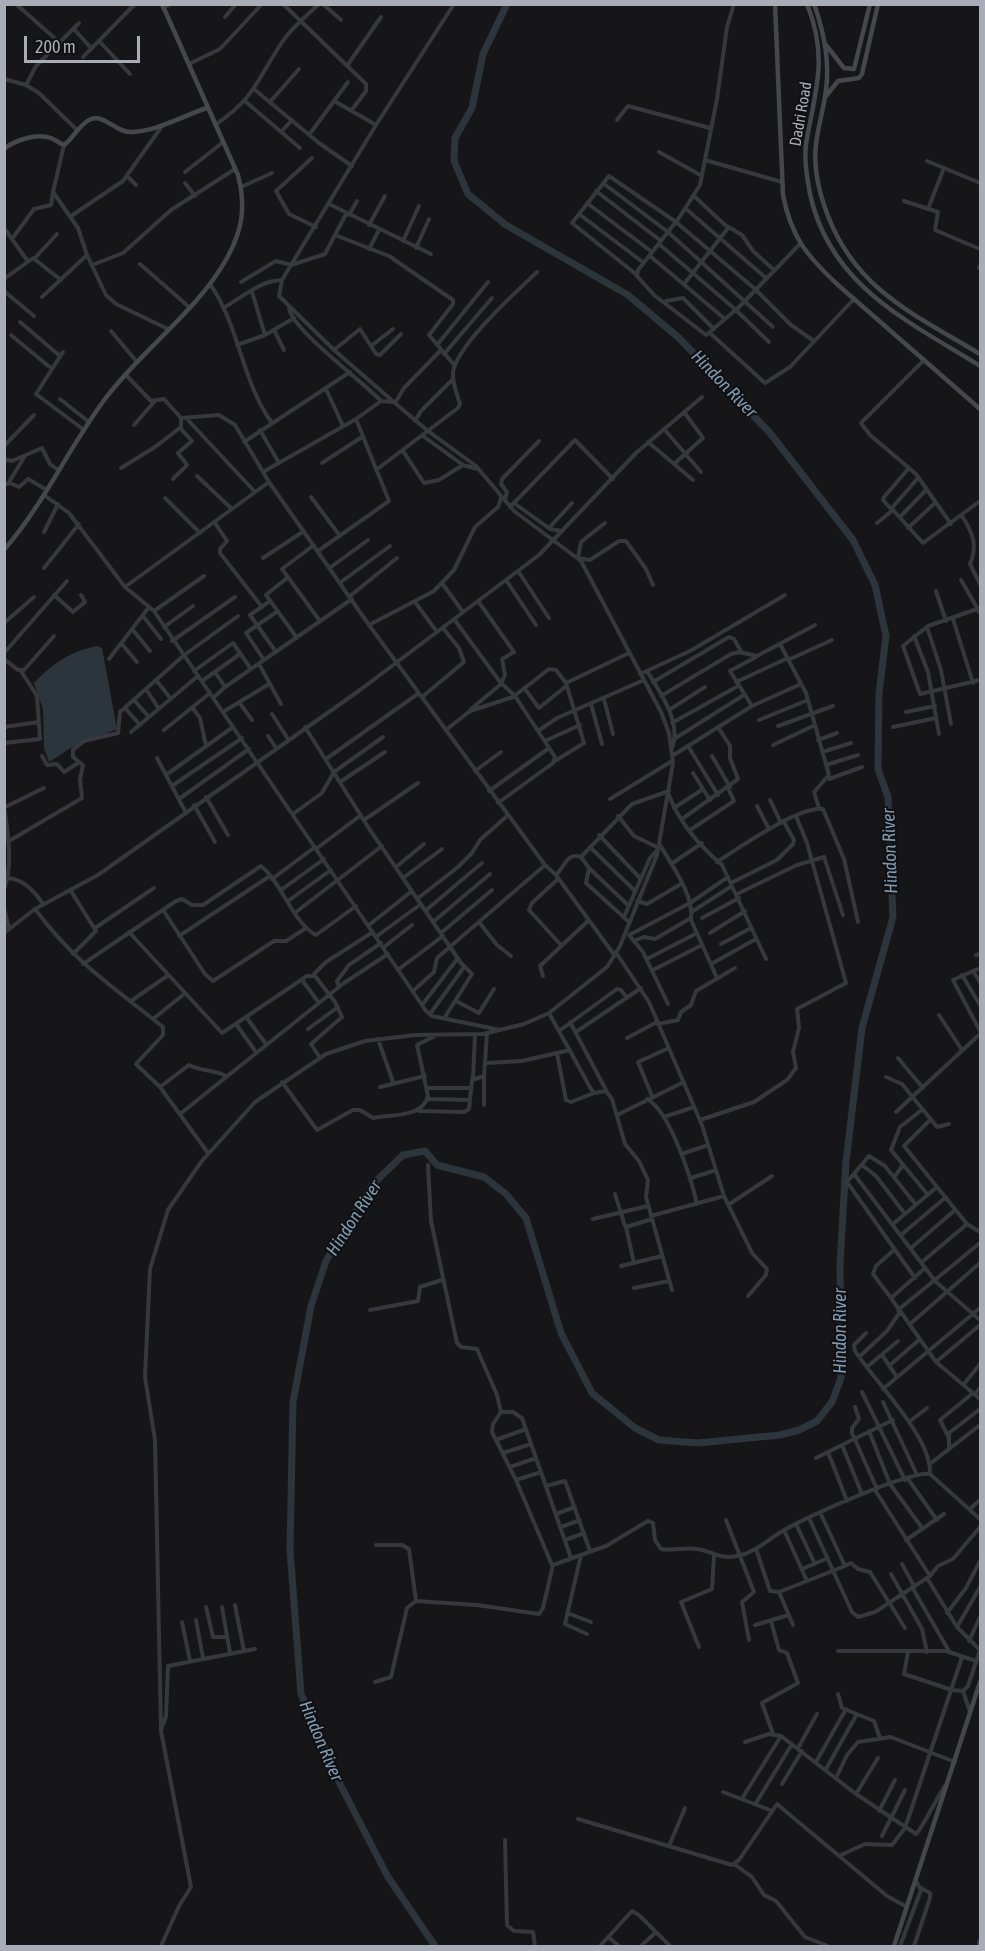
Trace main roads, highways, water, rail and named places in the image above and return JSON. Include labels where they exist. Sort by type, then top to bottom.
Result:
[{"type":"waterway","name":"Hindon River","points":[[435,1946],[388,1877],[341,1786],[301,1694],[290,1550],[293,1402],[311,1306],[326,1261],[373,1184],[403,1155],[425,1151],[437,1165],[484,1177],[506,1194],[526,1218],[561,1333],[592,1393],[635,1428],[659,1440],[698,1443],[780,1435],[799,1430],[817,1421],[832,1402],[841,1378],[840,1263],[846,1162],[862,1028],[893,917],[888,797],[878,769],[879,693],[886,636],[875,585],[853,540],[770,433],[679,338],[628,295],[506,225],[468,194],[454,161],[455,138],[472,108],[483,54],[507,4]]}]
